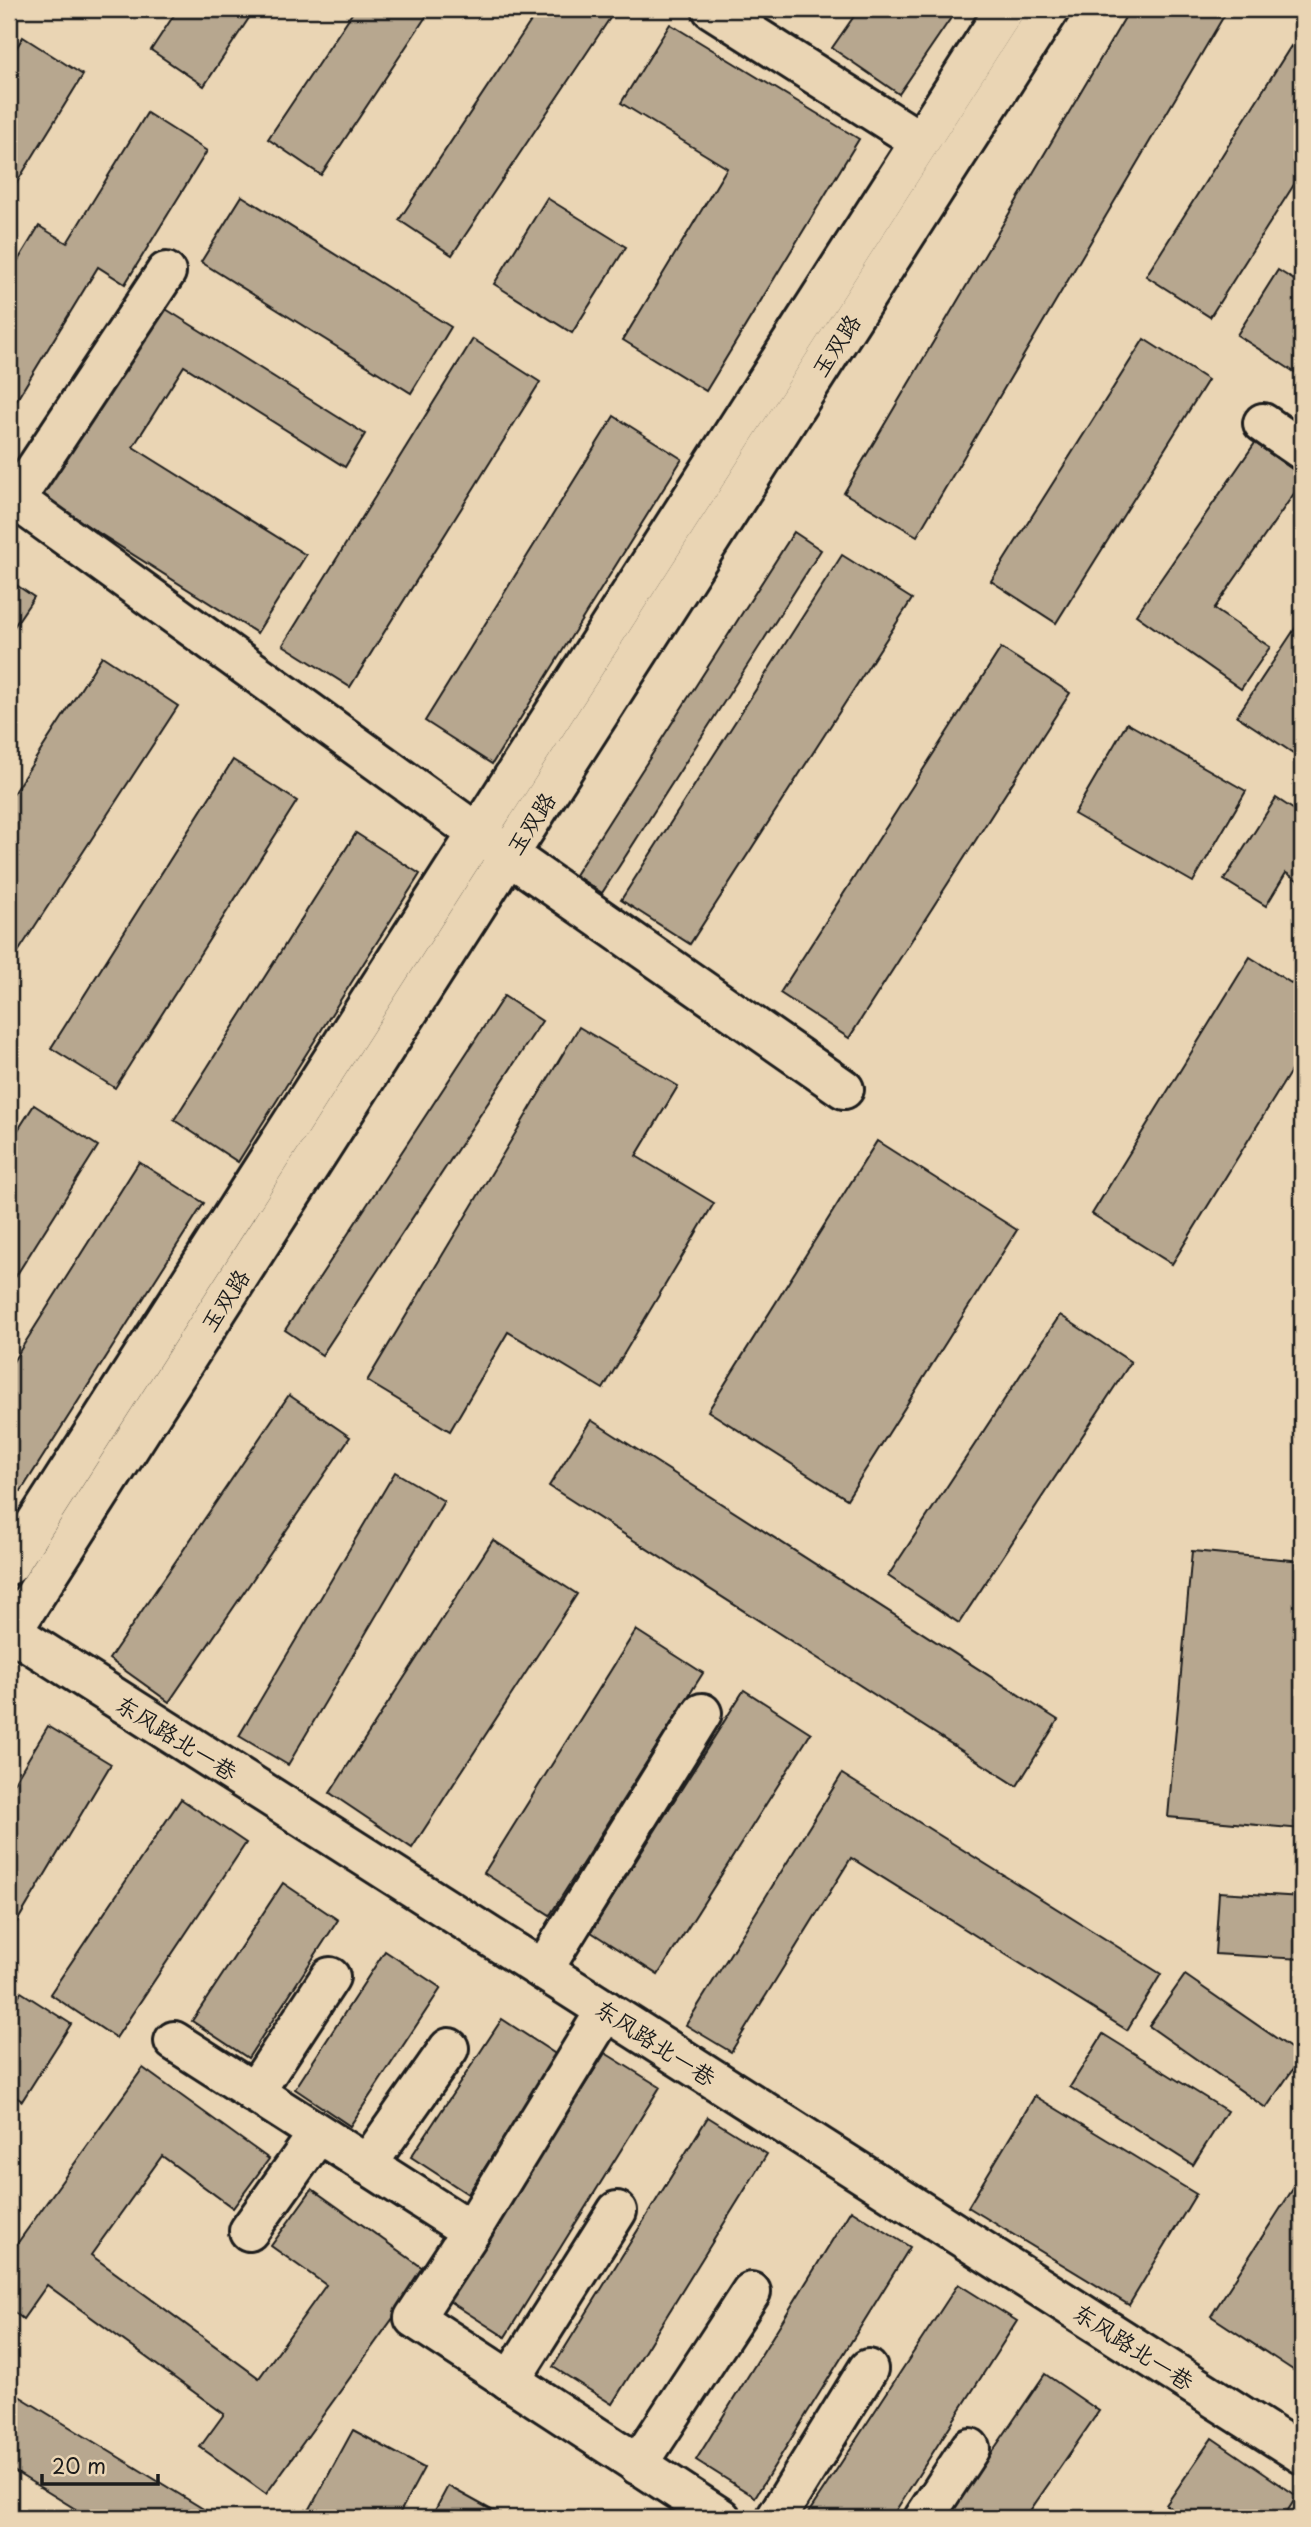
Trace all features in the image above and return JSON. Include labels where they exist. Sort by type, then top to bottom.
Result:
[{"type":"main road","points":[[712,9],[920,142]]},
{"type":"main road","name":"玉双路","points":[[9,1565],[1005,9]]},
{"type":"main road","name":"玉双路","points":[[10,1632],[1050,9]]},
{"type":"main road","points":[[166,272],[12,498],[477,833],[844,1088]]},
{"type":"main road","points":[[1263,423],[1302,450]]},
{"type":"main road","name":"东风路北一巷","points":[[10,1632],[1302,2454]]},
{"type":"main road","points":[[543,1970],[702,1713]]},
{"type":"main road","points":[[254,2093],[330,1978]]},
{"type":"main road","points":[[606,2010],[471,2231],[414,2318],[721,2518]]},
{"type":"main road","points":[[174,2041],[471,2231]]},
{"type":"main road","points":[[367,2165],[449,2048]]},
{"type":"main road","points":[[249,2231],[318,2133]]},
{"type":"main road","points":[[510,2381],[617,2211]]},
{"type":"main road","points":[[638,2465],[751,2292]]},
{"type":"main road","points":[[776,2518],[868,2369]]},
{"type":"main road","points":[[924,2518],[970,2448]]},
{"type":"building","points":[[178,9],[255,9],[204,86],[151,50]]},
{"type":"building","points":[[355,9],[431,9],[321,175],[268,139]]},
{"type":"building","points":[[539,9],[616,9],[452,255],[399,220]]},
{"type":"building","points":[[859,9],[957,9],[899,94],[832,48]]},
{"type":"building","points":[[1130,9],[1228,9],[917,536],[844,493]]},
{"type":"building","points":[[670,24],[859,139],[706,391],[623,340],[727,168],[621,103]]},
{"type":"building","points":[[23,37],[83,75],[9,195],[9,60]]},
{"type":"building","points":[[1291,46],[1302,53],[1302,172],[1210,317],[1146,276]]},
{"type":"building","points":[[147,113],[207,151],[125,284],[98,267],[13,406],[9,403],[9,275],[39,226],[67,243]]},
{"type":"building","points":[[242,196],[451,327],[411,393],[201,262]]},
{"type":"building","points":[[547,198],[626,247],[572,333],[494,284]]},
{"type":"building","points":[[1278,270],[1302,285],[1302,377],[1237,335]]},
{"type":"building","points":[[153,301],[365,434],[345,467],[184,366],[133,447],[306,555],[257,633],[34,492]]},
{"type":"building","points":[[473,339],[540,382],[350,687],[283,645]]},
{"type":"building","points":[[1144,339],[1208,380],[1056,623],[991,581]]},
{"type":"building","points":[[614,416],[682,459],[492,764],[425,721]]},
{"type":"building","points":[[1255,443],[1302,476],[1302,482],[1214,609],[1270,647],[1241,689],[1136,615]]},
{"type":"building","points":[[794,532],[821,550],[602,893],[575,875]]},
{"type":"building","points":[[842,555],[912,599],[690,944],[621,900]]},
{"type":"building","points":[[9,580],[34,597],[9,634]]},
{"type":"building","points":[[1302,618],[1302,740],[1293,753],[1237,716]]},
{"type":"building","points":[[1001,648],[1070,693],[849,1038],[780,993]]},
{"type":"building","points":[[102,656],[178,706],[9,966],[9,800]]},
{"type":"building","points":[[1127,723],[1246,791],[1193,882],[1074,814]]},
{"type":"building","points":[[233,760],[297,801],[115,1088],[51,1048]]},
{"type":"building","points":[[1276,798],[1302,815],[1302,883],[1286,873],[1266,906],[1224,880]]},
{"type":"building","points":[[356,833],[420,874],[238,1162],[174,1120]]},
{"type":"building","points":[[1250,957],[1302,990],[1302,1053],[1172,1264],[1092,1214]]},
{"type":"building","points":[[504,996],[542,1021],[322,1355],[285,1330]]},
{"type":"building","points":[[579,1027],[678,1086],[636,1156],[714,1203],[603,1389],[508,1332],[450,1431],[367,1381]]},
{"type":"building","points":[[34,1105],[98,1146],[9,1287],[9,1144]]},
{"type":"building","points":[[877,1141],[1017,1230],[847,1499],[708,1411]]},
{"type":"building","points":[[139,1162],[204,1203],[21,1491],[9,1483],[9,1368]]},
{"type":"building","points":[[1060,1315],[1131,1362],[959,1623],[888,1576]]},
{"type":"building","points":[[289,1395],[350,1437],[169,1702],[109,1659]]},
{"type":"building","points":[[591,1420],[1058,1720],[1017,1786],[549,1486]]},
{"type":"building","points":[[395,1472],[444,1501],[288,1765],[239,1736]]},
{"type":"building","points":[[493,1540],[577,1594],[412,1848],[330,1793]]},
{"type":"building","points":[[1192,1551],[1302,1561],[1302,1829],[1168,1817]]},
{"type":"building","points":[[636,1630],[703,1673],[550,1915],[484,1873]]},
{"type":"building","points":[[744,1690],[811,1733],[658,1975],[591,1932]]},
{"type":"building","points":[[48,1726],[111,1764],[9,1935],[9,1791]]},
{"type":"building","points":[[842,1774],[1161,1974],[1127,2030],[851,1858],[731,2052],[686,2025]]},
{"type":"building","points":[[181,1799],[246,1843],[116,2038],[50,1994]]},
{"type":"building","points":[[283,1883],[338,1920],[248,2058],[192,2021]]},
{"type":"building","points":[[1219,1892],[1302,1897],[1302,1959],[1215,1954]]},
{"type":"building","points":[[385,1951],[441,1988],[350,2126],[295,2089]]},
{"type":"building","points":[[1185,1975],[1302,2056],[1266,2108],[1149,2026]]},
{"type":"building","points":[[21,1992],[71,2024],[22,2101],[9,2092],[9,2011]]},
{"type":"building","points":[[502,2019],[557,2055],[468,2194],[411,2157]]},
{"type":"building","points":[[1103,2034],[1227,2111],[1193,2165],[1070,2087]]},
{"type":"building","points":[[605,2053],[660,2087],[505,2337],[449,2301]]},
{"type":"building","points":[[143,2068],[269,2159],[233,2208],[162,2156],[91,2255],[259,2378],[326,2285],[271,2246],[312,2189],[427,2271],[266,2494],[200,2447],[224,2414],[47,2285],[23,2319],[9,2308],[9,2255]]},
{"type":"building","points":[[1035,2096],[1196,2194],[1129,2305],[968,2207]]},
{"type":"building","points":[[708,2117],[767,2154],[612,2404],[553,2367]]},
{"type":"building","points":[[1302,2175],[1302,2376],[1211,2316]]},
{"type":"building","points":[[851,2210],[910,2247],[755,2497],[696,2460]]},
{"type":"building","points":[[958,2284],[1017,2321],[891,2518],[812,2518],[807,2515]]},
{"type":"building","points":[[1045,2374],[1099,2411],[1025,2518],[947,2518]]},
{"type":"building","points":[[19,2396],[218,2518],[90,2518],[9,2468],[9,2414]]},
{"type":"building","points":[[353,2430],[424,2468],[397,2518],[305,2518]]},
{"type":"building","points":[[1212,2438],[1297,2496],[1283,2518],[1186,2518],[1166,2505]]},
{"type":"building","points":[[448,2486],[506,2518],[431,2518]]}]
